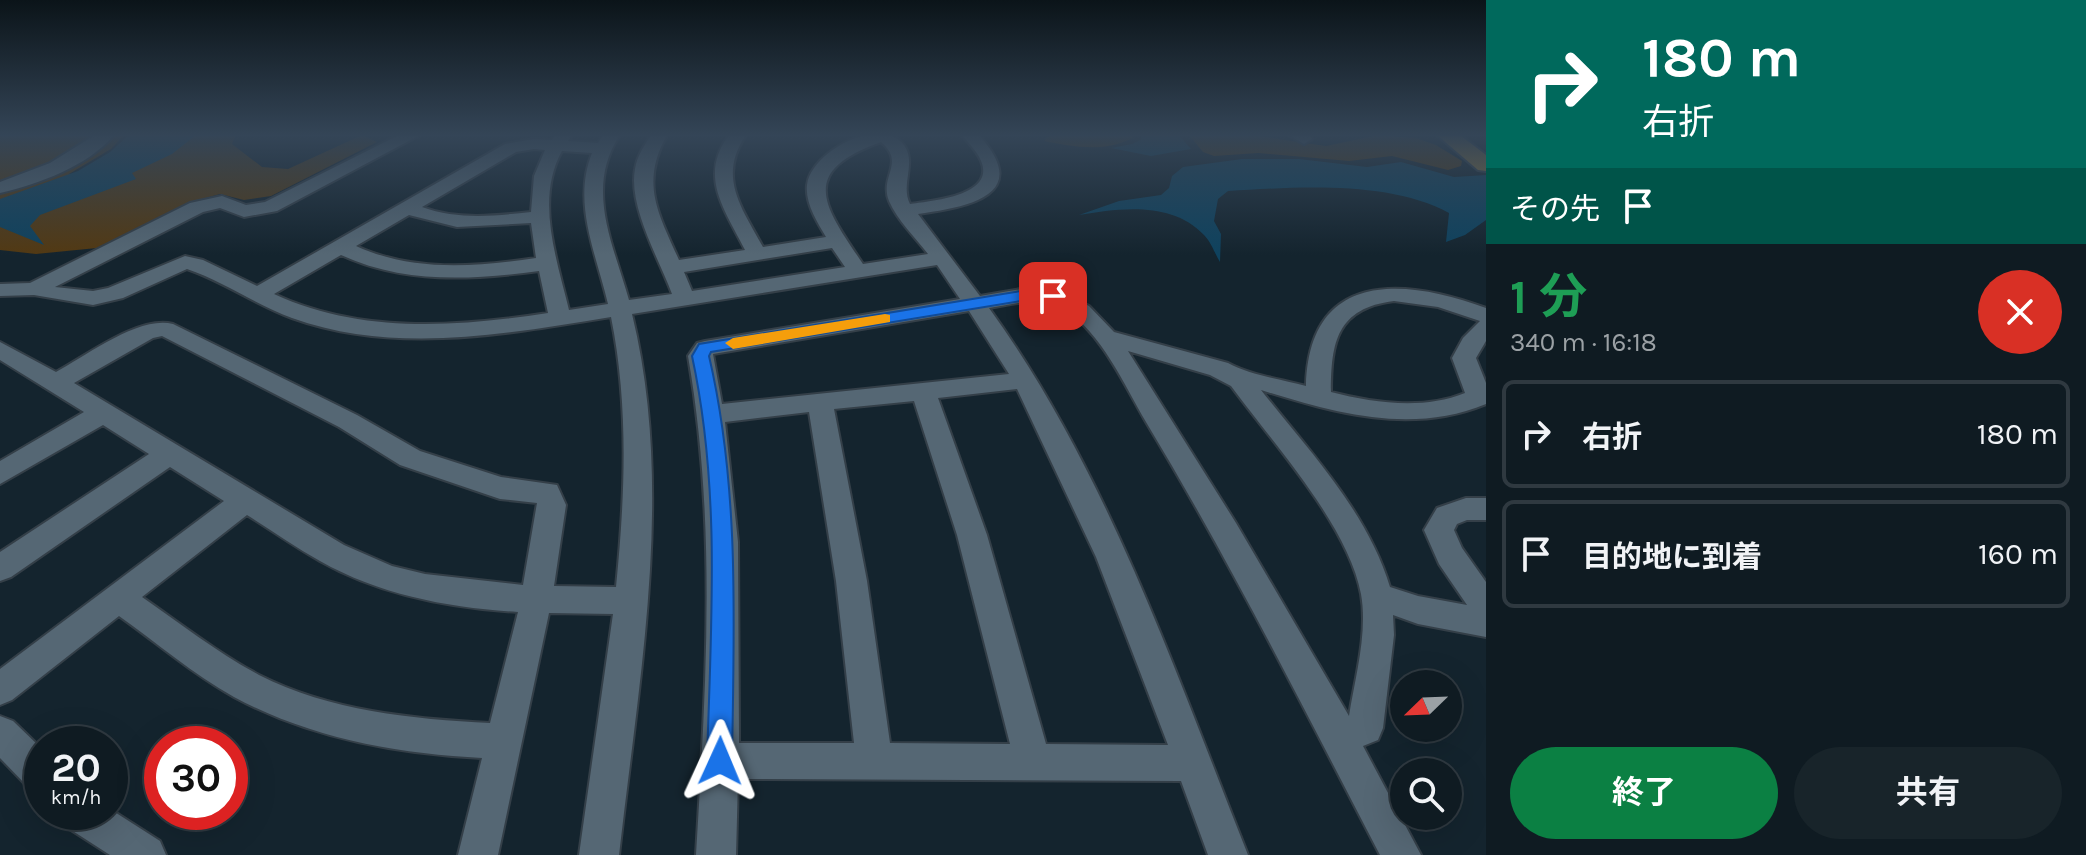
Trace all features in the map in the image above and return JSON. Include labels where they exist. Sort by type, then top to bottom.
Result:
[{"type":"street","points":[[0,188],[42,175]]},
{"type":"street","points":[[34,289],[197,207],[222,202],[244,211],[270,207],[333,175]]},
{"type":"street","points":[[259,294],[464,175]]},
{"type":"street","points":[[543,175],[542,216],[560,317]]},
{"type":"street","points":[[597,175],[592,193],[593,211],[628,347],[634,405],[636,498],[629,600],[599,855]]},
{"type":"street","points":[[643,175],[644,192],[684,298]]},
{"type":"street","points":[[721,175],[757,254]]},
{"type":"street","points":[[817,175],[815,195],[838,241],[857,270]]},
{"type":"street","points":[[899,175],[895,191],[905,210],[975,304],[1025,380],[1101,531],[1228,855]]},
{"type":"street","points":[[905,210],[963,200],[980,191],[991,175]]},
{"type":"street","points":[[407,208],[425,216],[468,223],[542,216]]},
{"type":"street","points":[[673,267],[838,241]]},
{"type":"street","points":[[340,247],[362,259],[420,271],[487,271],[548,263]]},
{"type":"street","points":[[0,290],[34,289],[93,298],[115,293],[185,262],[196,264],[302,313],[348,324],[402,330],[473,330],[942,258]]},
{"type":"street","points":[[716,855],[724,591],[720,480],[713,414],[700,356],[705,348],[1033,294],[1053,296],[1072,303],[1090,318],[1104,337],[1254,576],[1401,855]]},
{"type":"street","points":[[1318,398],[1322,345],[1331,324],[1342,311],[1358,301],[1383,295],[1424,296],[1486,316]]},
{"type":"street","points":[[1240,380],[1254,379],[1352,408],[1388,411],[1448,409],[1466,405],[1479,397],[1464,358],[1471,343],[1486,327]]},
{"type":"street","points":[[56,383],[147,331],[165,329],[348,421],[410,458],[500,488],[547,493],[552,505],[536,601],[478,855]]},
{"type":"street","points":[[1104,337],[1219,369],[1240,380],[1343,516],[1366,558],[1377,596],[1378,635],[1365,728],[1338,738]]},
{"type":"street","points":[[0,349],[333,554],[393,579],[461,594],[536,601],[629,600]]},
{"type":"street","points":[[713,414],[924,394],[1025,380]]},
{"type":"street","points":[[924,394],[972,535],[1032,760]]},
{"type":"street","points":[[820,404],[845,521],[860,620],[874,759]]},
{"type":"street","points":[[0,474],[103,413]]},
{"type":"street","points":[[0,568],[170,453]]},
{"type":"street","points":[[0,689],[246,500]]},
{"type":"street","points":[[1486,509],[1466,509],[1447,516],[1439,530],[1450,555],[1486,607]]},
{"type":"street","points":[[1377,596],[1418,610],[1486,623]]},
{"type":"street","points":[[118,598],[248,687],[328,720],[425,738],[503,741]]},
{"type":"street","points":[[0,733],[24,757]]},
{"type":"street","points":[[720,761],[874,759],[1193,763]]},
{"type":"street","points":[[107,830],[146,855]]},
{"type":"shaded area","points":[[0,175],[312,175],[271,196],[244,200],[220,194],[195,201],[97,248],[36,254],[0,250]]},
{"type":"water","points":[[67,175],[133,175],[136,179],[40,215],[30,226],[44,245],[0,227],[0,199]]},
{"type":"water","points":[[1486,175],[1486,220],[1465,235],[1446,242],[1449,213],[1399,195],[1341,188],[1228,191],[1218,199],[1214,221],[1221,234],[1220,262],[1204,235],[1177,217],[1128,209],[1079,215],[1119,201],[1161,195],[1169,188],[1172,176]]},
{"type":"slow traffic","points":[[733,343],[885,318]]},
{"type":"route","points":[[720,761],[724,591],[720,480],[713,414],[700,356],[705,348],[1033,294],[1053,296]]}]
